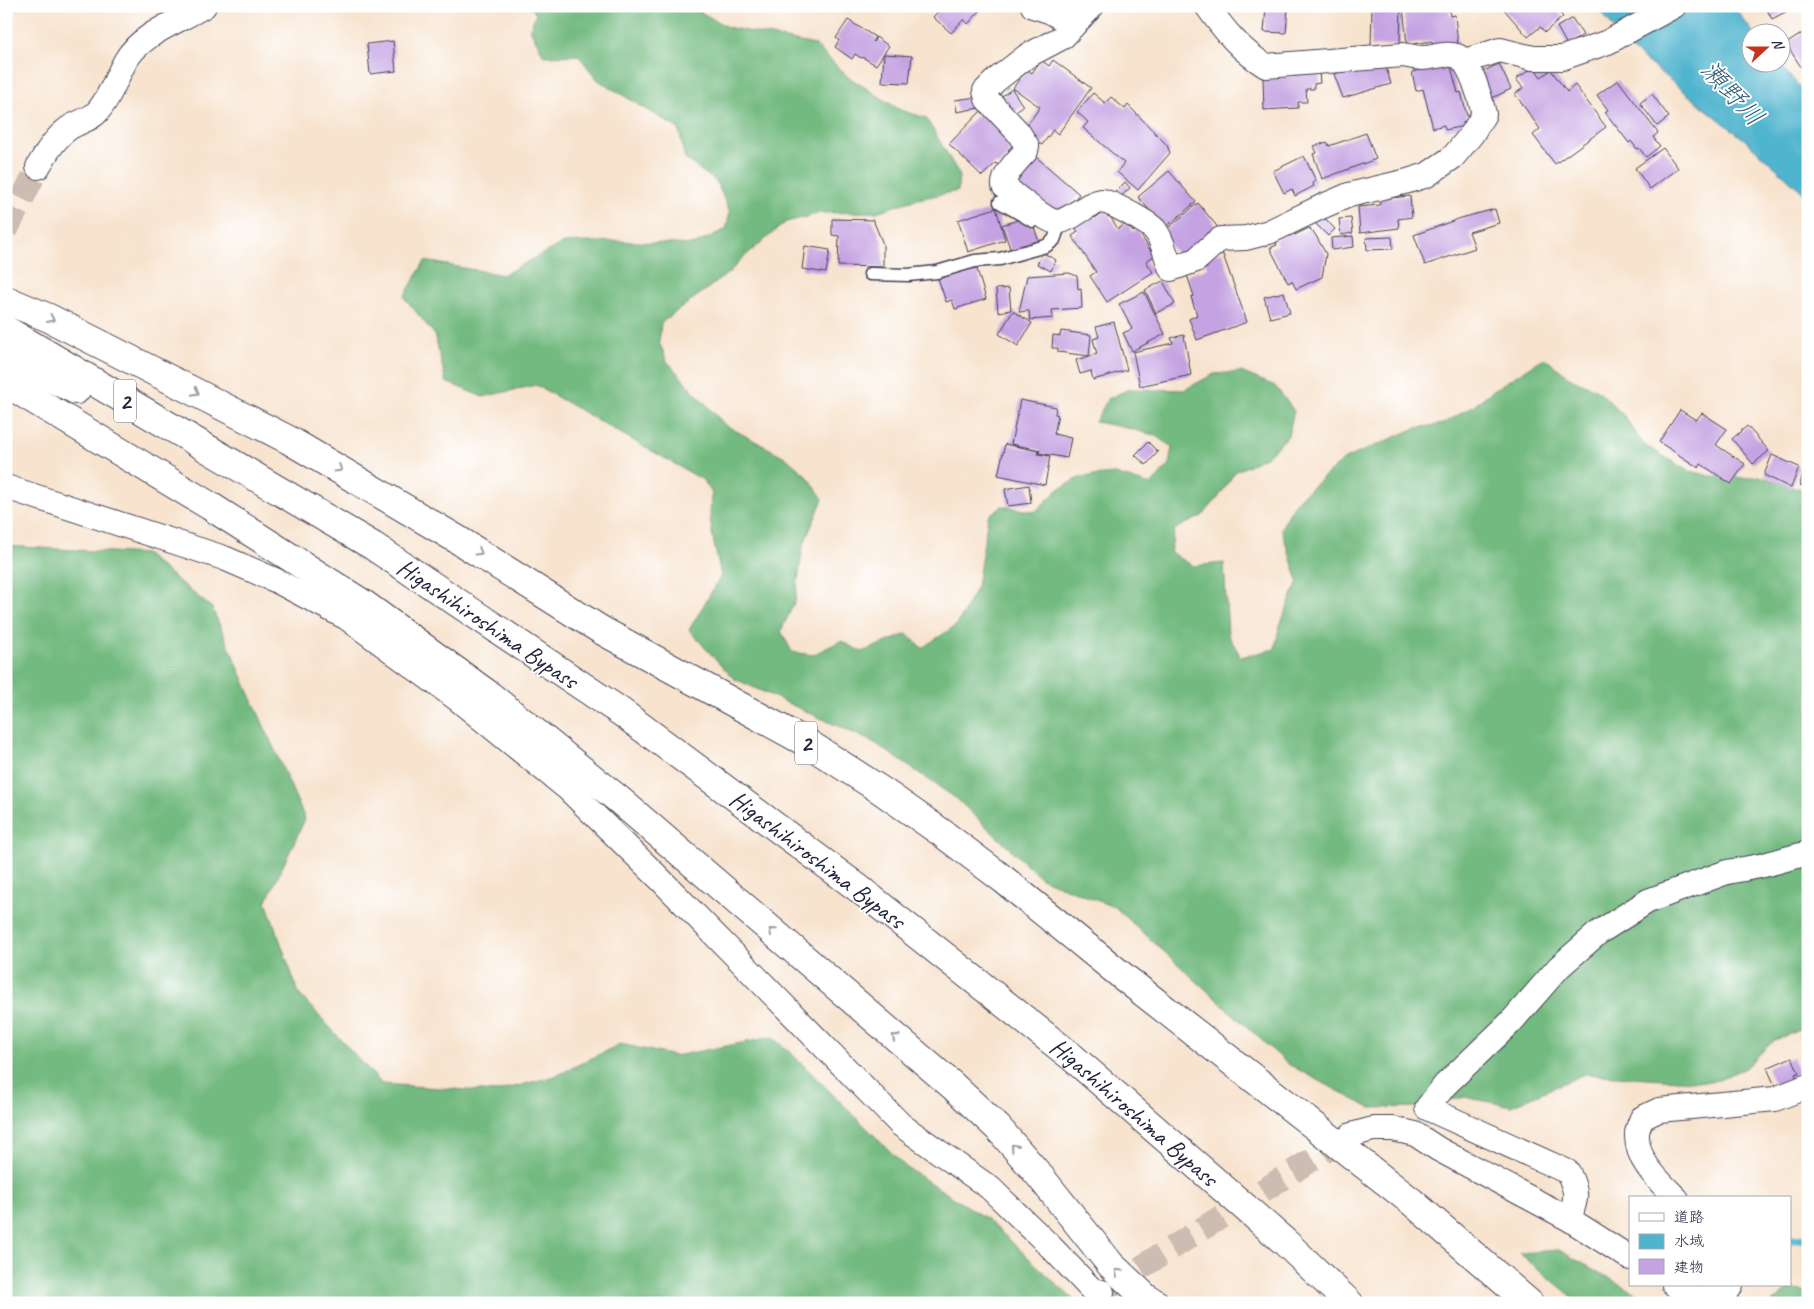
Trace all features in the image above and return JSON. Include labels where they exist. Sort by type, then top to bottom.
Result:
[{"type":"highway","name":"2","points":[[6,300],[49,318],[289,440],[460,541],[601,630],[809,744],[882,791],[1003,879],[1126,979],[1412,1202],[1529,1303]]},
{"type":"highway","name":"Higashihiroshima Bypass","points":[[6,330],[373,546],[622,712],[858,888],[1072,1057],[1286,1244],[1349,1303]]},
{"type":"highway","name":"Higashihiroshima Bypass","points":[[6,357],[244,471]]},
{"type":"highway","name":"2","points":[[6,383],[210,506],[365,605],[489,695],[618,800],[953,1086],[998,1128],[1039,1175],[1111,1265],[1146,1298],[1155,1303]]},
{"type":"street","points":[[38,167],[50,146],[68,129],[98,112],[112,90],[126,60],[136,47],[172,23],[204,6]]},
{"type":"street","points":[[1033,6],[1074,24]]},
{"type":"street","points":[[1092,6],[1063,37],[1027,56],[985,91],[987,99],[1018,132],[1027,146],[1026,151],[1006,175],[1004,186],[1022,201],[1060,225],[1081,209],[1102,201],[1111,202],[1155,229],[1171,269],[1196,260],[1215,243],[1222,240],[1246,238],[1269,232],[1321,206],[1349,195],[1393,185],[1427,174],[1453,156],[1472,134],[1484,114],[1465,60],[1457,56],[1440,55],[1421,58],[1403,55],[1266,66],[1235,42],[1207,6]]},
{"type":"street","points":[[1465,60],[1500,50],[1533,58],[1562,58],[1608,42],[1674,6]]},
{"type":"street","points":[[6,487],[224,558],[275,580],[347,618],[456,698],[568,790],[661,880],[900,1124],[990,1188],[1092,1290],[1102,1292]]},
{"type":"street","points":[[1568,1219],[1576,1200],[1574,1185],[1568,1172],[1427,1108],[1445,1086],[1511,1022],[1559,967],[1598,933],[1648,901],[1727,872],[1760,866],[1808,853]]},
{"type":"street","points":[[1674,1196],[1650,1171],[1640,1150],[1637,1134],[1642,1118],[1659,1110],[1775,1099],[1808,1086]]},
{"type":"street","points":[[1351,1135],[1373,1129],[1393,1129],[1415,1134],[1438,1149],[1568,1219],[1629,1257]]},
{"type":"street","points":[[1676,1286],[1695,1298],[1709,1299],[1729,1289],[1730,1286]]},
{"type":"lane","points":[[870,274],[908,275],[937,272],[975,261],[1000,259],[1046,246],[1054,240],[1060,225],[1030,220],[1000,202]]},
{"type":"green space","points":[[530,6],[690,6],[727,27],[815,45],[847,76],[900,110],[926,118],[959,174],[958,191],[917,199],[876,212],[821,213],[786,222],[739,261],[731,271],[661,323],[659,342],[667,361],[687,384],[725,425],[785,457],[808,477],[823,499],[803,546],[795,601],[781,631],[792,652],[812,655],[841,641],[862,652],[907,634],[922,648],[957,625],[977,587],[988,516],[1002,506],[1035,512],[1059,489],[1081,477],[1115,474],[1151,485],[1169,465],[1172,447],[1154,435],[1095,422],[1108,399],[1129,389],[1184,390],[1214,374],[1241,372],[1275,386],[1294,411],[1288,436],[1267,456],[1235,472],[1218,498],[1202,516],[1175,529],[1170,552],[1193,566],[1224,563],[1228,635],[1241,657],[1275,649],[1279,628],[1298,581],[1281,528],[1297,500],[1345,459],[1416,428],[1443,424],[1544,358],[1569,377],[1599,391],[1624,416],[1644,445],[1687,470],[1710,476],[1744,478],[1759,476],[1808,491],[1808,1026],[1773,1041],[1744,1069],[1711,1082],[1584,1074],[1511,1106],[1465,1097],[1418,1107],[1370,1108],[1288,1064],[1116,908],[1041,878],[957,799],[875,743],[733,678],[689,630],[721,576],[711,524],[710,503],[712,493],[703,480],[536,385],[483,397],[446,382],[435,335],[404,297],[425,261],[503,275],[563,243],[618,241],[693,245],[726,229],[730,212],[716,181],[685,159],[679,129],[598,80],[578,55],[544,56],[530,29],[536,14]]},
{"type":"green space","points":[[6,546],[145,554],[212,608],[305,819],[266,902],[299,994],[382,1084],[496,1092],[558,1075],[620,1044],[675,1056],[772,1037],[791,1053],[907,1168],[988,1220],[1077,1303],[6,1303]]},
{"type":"green space","points":[[1559,1250],[1653,1303],[1580,1303],[1519,1253]]},
{"type":"green space","points":[[1789,1289],[1808,1292],[1808,1303],[1771,1303]]},
{"type":"water","name":"瀬野川","points":[[1597,6],[1733,6],[1745,22],[1742,22],[1742,72],[1786,72],[1808,96],[1808,197],[1745,140],[1627,46]]},
{"type":"building","points":[[833,6],[852,6],[849,13]]},
{"type":"building","points":[[943,6],[965,6],[980,11],[968,24],[964,19],[951,33],[933,17]]},
{"type":"building","points":[[1372,6],[1401,6],[1400,44],[1371,47]]},
{"type":"building","points":[[1403,6],[1439,6],[1439,9],[1449,8],[1450,16],[1455,15],[1458,45],[1433,49],[1432,41],[1407,45]]},
{"type":"building","points":[[1501,6],[1554,6],[1563,17],[1545,32],[1540,27],[1528,37]]},
{"type":"building","points":[[1765,6],[1797,6],[1772,19]]},
{"type":"building","points":[[1266,7],[1288,8],[1286,33],[1264,32]]},
{"type":"building","points":[[1572,18],[1583,35],[1567,45],[1557,27]]},
{"type":"building","points":[[848,20],[875,37],[873,42],[876,37],[889,46],[876,65],[855,54],[852,59],[835,47],[839,40],[836,38]]},
{"type":"building","points":[[1804,32],[1808,38],[1808,71],[1805,73],[1792,53],[1792,40]]},
{"type":"building","points":[[393,41],[396,71],[370,74],[367,44]]},
{"type":"building","points":[[884,54],[912,56],[909,83],[882,82]]},
{"type":"building","points":[[1041,60],[1049,66],[1053,60],[1091,88],[1058,134],[1053,130],[1042,145],[1023,131],[1040,107],[1013,88],[1027,69],[1032,73]]},
{"type":"building","points":[[1384,61],[1391,84],[1343,98],[1334,74]]},
{"type":"building","points":[[1444,64],[1444,68],[1451,67],[1458,93],[1461,92],[1468,120],[1463,122],[1464,126],[1445,130],[1444,125],[1433,128],[1423,89],[1416,91],[1412,72]]},
{"type":"building","points":[[1499,64],[1511,89],[1488,100],[1476,75]]},
{"type":"building","points":[[1534,67],[1541,77],[1551,70],[1567,92],[1575,85],[1606,127],[1555,164],[1533,135],[1540,129],[1515,94],[1523,88],[1516,79]]},
{"type":"building","points":[[1319,72],[1320,83],[1314,84],[1314,89],[1306,89],[1307,102],[1298,102],[1298,108],[1264,110],[1263,77],[1298,76],[1298,73]]},
{"type":"building","points":[[1618,80],[1658,133],[1653,137],[1660,146],[1646,157],[1631,141],[1629,143],[1605,112],[1608,110],[1597,95]]},
{"type":"building","points":[[1012,89],[1023,106],[1013,113],[1002,96]]},
{"type":"building","points":[[1093,93],[1105,103],[1111,97],[1125,109],[1128,105],[1167,145],[1170,153],[1138,190],[1117,172],[1124,163],[1083,128],[1088,122],[1077,112]]},
{"type":"building","points":[[1652,94],[1669,117],[1657,126],[1640,103]]},
{"type":"building","points":[[977,97],[979,108],[957,112],[955,100]]},
{"type":"building","points":[[983,109],[1016,142],[1008,150],[1010,153],[998,165],[996,163],[982,176],[949,144]]},
{"type":"building","points":[[1366,133],[1376,159],[1322,179],[1313,154],[1317,153],[1314,146],[1327,142],[1329,146]]},
{"type":"building","points":[[1663,148],[1678,168],[1650,189],[1635,168]]},
{"type":"building","points":[[1034,155],[1079,194],[1064,212],[1060,208],[1056,213],[1011,182]]},
{"type":"building","points":[[1304,156],[1316,181],[1313,183],[1314,186],[1295,196],[1292,189],[1284,193],[1273,171]]},
{"type":"building","points":[[1169,171],[1196,202],[1165,228],[1138,197]]},
{"type":"building","points":[[1125,182],[1130,188],[1118,199],[1113,194]]},
{"type":"building","points":[[1410,196],[1412,217],[1398,219],[1399,228],[1360,233],[1358,207],[1380,205],[1380,199]]},
{"type":"building","points":[[1198,203],[1220,230],[1183,261],[1161,234]]},
{"type":"building","points":[[996,208],[1005,240],[968,252],[958,220]]},
{"type":"building","points":[[1495,209],[1499,223],[1469,232],[1475,248],[1425,265],[1414,235],[1461,218]]},
{"type":"building","points":[[1106,210],[1118,229],[1127,223],[1133,232],[1137,229],[1154,256],[1146,261],[1153,272],[1107,302],[1090,276],[1096,272],[1072,236],[1078,232],[1074,225],[1092,213],[1095,218]]},
{"type":"building","points":[[1319,212],[1335,229],[1328,236],[1312,220]]},
{"type":"building","points":[[1351,218],[1353,233],[1341,235],[1339,219]]},
{"type":"building","points":[[832,219],[873,220],[883,244],[883,267],[838,266],[839,236],[832,235]]},
{"type":"building","points":[[1021,219],[1023,223],[1034,227],[1040,245],[1012,254],[1002,225]]},
{"type":"building","points":[[1309,228],[1315,234],[1326,254],[1322,277],[1296,289],[1292,281],[1288,283],[1270,248],[1277,245],[1275,240],[1293,231],[1295,235]]},
{"type":"building","points":[[1353,236],[1354,247],[1332,250],[1331,238]]},
{"type":"building","points":[[1392,237],[1393,249],[1367,250],[1366,238]]},
{"type":"building","points":[[805,246],[830,250],[826,273],[802,269]]},
{"type":"building","points":[[1222,252],[1247,322],[1197,340],[1189,319],[1197,315],[1191,297],[1194,296],[1187,275],[1207,268],[1204,258]]},
{"type":"building","points":[[1043,253],[1056,260],[1051,271],[1037,264]]},
{"type":"building","points":[[976,266],[986,299],[955,309],[952,300],[946,302],[938,278]]},
{"type":"building","points":[[1069,273],[1077,276],[1078,289],[1081,288],[1082,308],[1052,310],[1053,318],[1030,320],[1029,311],[1019,312],[1027,276]]},
{"type":"building","points":[[1163,281],[1175,304],[1156,313],[1145,290]]},
{"type":"building","points":[[1009,288],[1011,310],[998,312],[996,289]]},
{"type":"building","points":[[1144,292],[1165,334],[1132,351],[1123,333],[1132,329],[1119,304]]},
{"type":"building","points":[[1284,292],[1290,313],[1270,318],[1264,297]]},
{"type":"building","points":[[1013,311],[1032,323],[1018,346],[999,334]]},
{"type":"building","points":[[1114,322],[1127,370],[1093,380],[1091,371],[1080,374],[1076,360],[1097,354],[1093,339],[1099,337],[1096,327]]},
{"type":"building","points":[[1061,331],[1091,335],[1089,356],[1058,352],[1058,348],[1052,348],[1053,335],[1060,336]]},
{"type":"building","points":[[1184,335],[1191,375],[1140,386],[1133,352],[1173,343],[1171,338]]},
{"type":"building","points":[[1020,400],[1056,407],[1055,414],[1058,415],[1054,434],[1071,438],[1067,458],[1039,453],[1040,450],[1011,444]]},
{"type":"building","points":[[1680,410],[1696,420],[1702,413],[1727,429],[1716,445],[1745,464],[1731,484],[1701,464],[1699,468],[1659,442]]},
{"type":"building","points":[[1747,426],[1769,451],[1753,464],[1732,439]]},
{"type":"building","points":[[1148,442],[1158,452],[1146,465],[1135,455]]},
{"type":"building","points":[[1005,444],[1039,451],[1038,454],[1050,456],[1045,485],[998,475]]},
{"type":"building","points":[[1772,455],[1799,467],[1791,488],[1764,475]]},
{"type":"building","points":[[1808,457],[1808,487],[1800,485]]},
{"type":"building","points":[[1029,485],[1031,503],[1008,506],[1005,489]]},
{"type":"building","points":[[1792,1057],[1799,1073],[1795,1074],[1797,1079],[1776,1088],[1767,1068]]},
{"type":"waterway","points":[[1792,1240],[1808,1238]]},
{"type":"tunnel","points":[[6,231],[38,167]]},
{"type":"tunnel","points":[[1110,1287],[1351,1135]]}]
